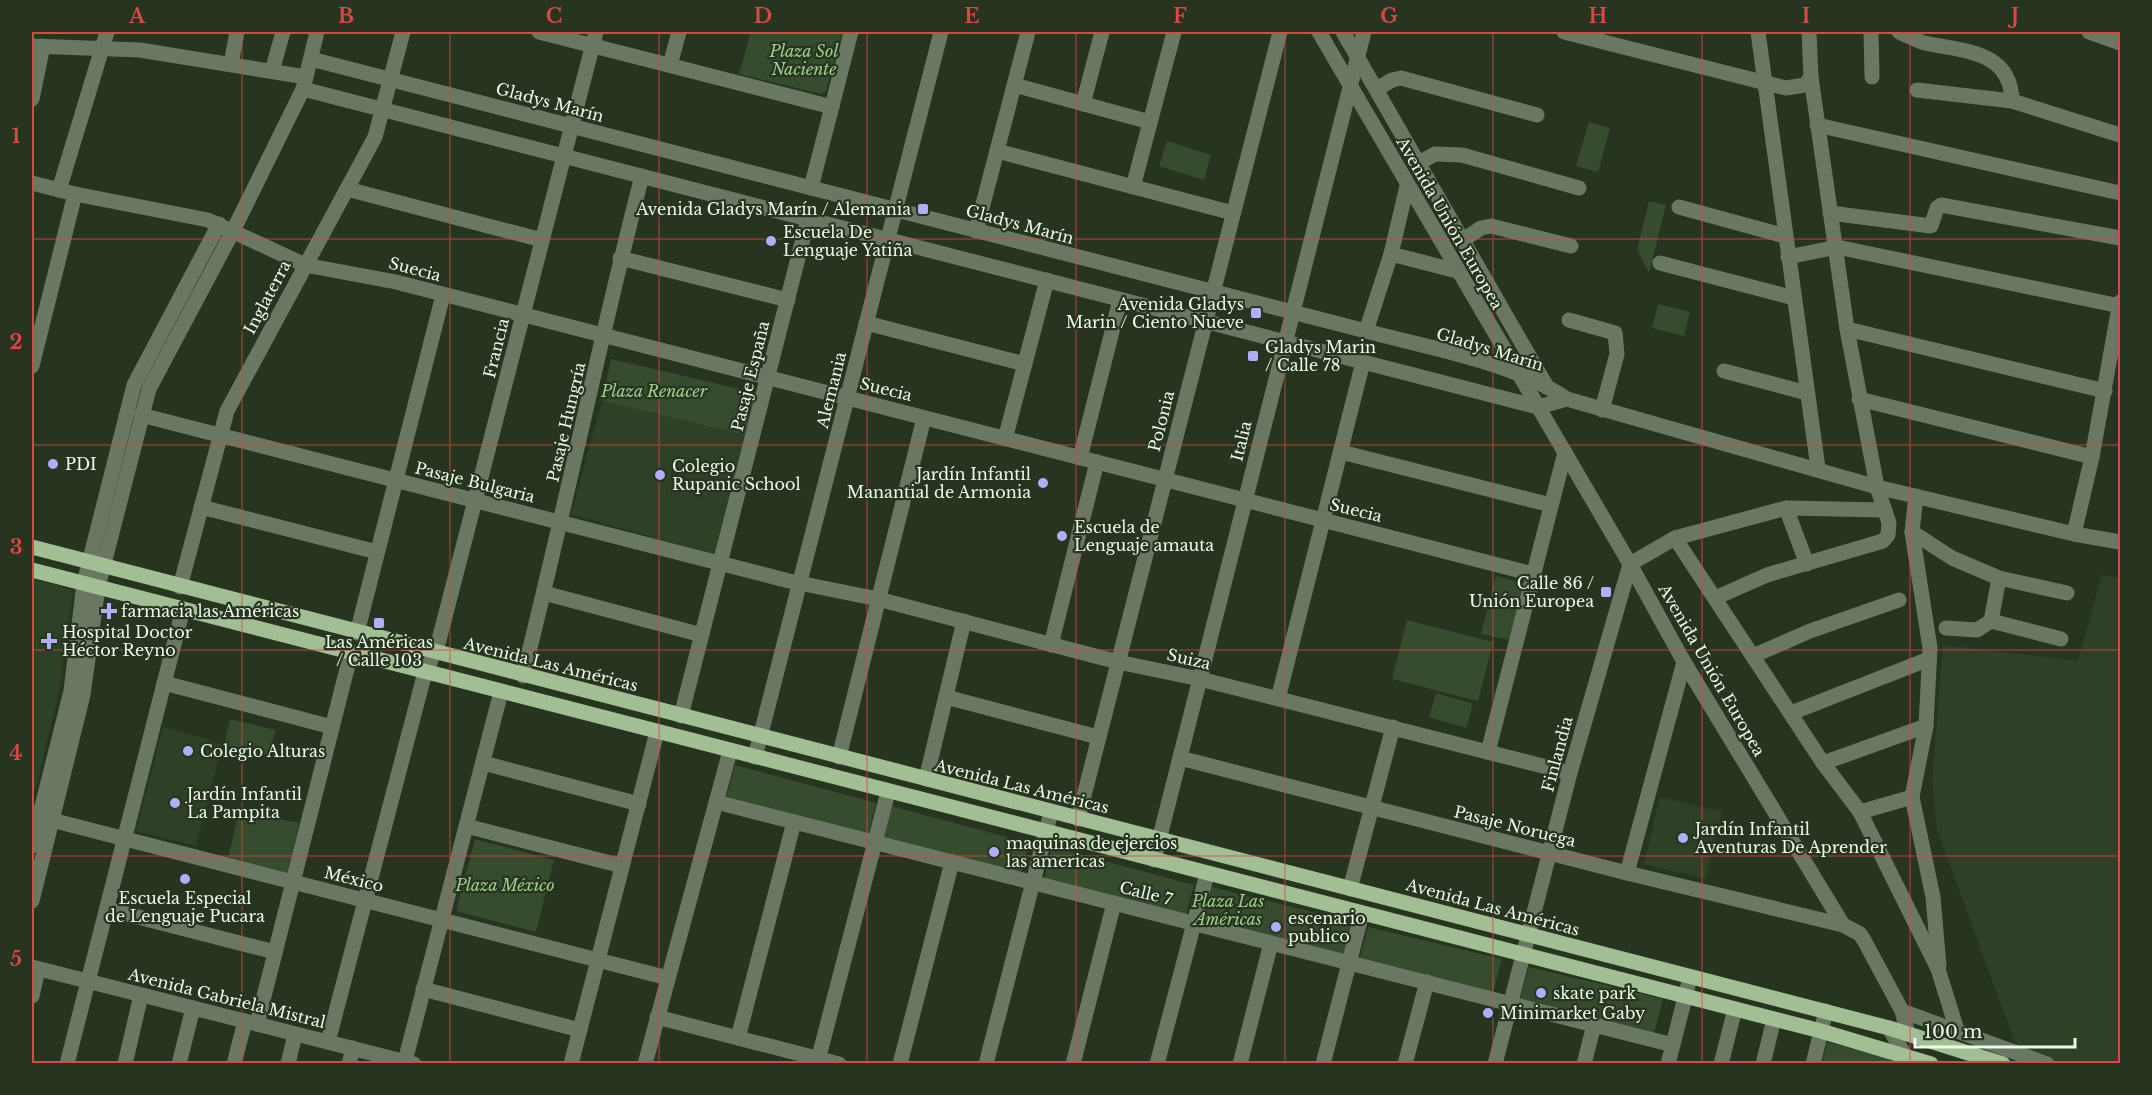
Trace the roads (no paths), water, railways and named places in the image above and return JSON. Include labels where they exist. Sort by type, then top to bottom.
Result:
[{"type":"main road","name":"Avenida Las Américas","points":[[32,547],[1690,978],[1826,1011],[1889,1028],[2002,1064]]},
{"type":"main road","points":[[32,570],[1821,1031],[1907,1060],[1931,1064]]},
{"type":"street","points":[[59,190],[107,32]]},
{"type":"street","points":[[231,64],[237,32]]},
{"type":"street","points":[[272,71],[283,32]]},
{"type":"street","points":[[91,585],[104,567],[134,385],[226,228],[305,83],[318,32]]},
{"type":"street","name":"Inglaterra","points":[[180,587],[219,434],[231,403],[375,137],[403,32]]},
{"type":"street","points":[[539,32],[594,38],[670,65],[832,107]]},
{"type":"street","points":[[670,65],[679,32]]},
{"type":"street","points":[[811,188],[851,32]]},
{"type":"street","name":"Alemania","points":[[756,757],[941,32]]},
{"type":"street","points":[[976,231],[1028,32]]},
{"type":"street","points":[[1083,104],[1102,32]]},
{"type":"street","points":[[1133,187],[1174,32]]},
{"type":"street","name":"Polonia","points":[[1078,819],[1279,32]]},
{"type":"street","name":"Avenida Unión Europea","points":[[1319,32],[1518,373],[1545,406]]},
{"type":"street","name":"Avenida Unión Europea","points":[[1343,32],[1546,385],[1545,406],[1552,431],[1684,662],[1843,925]]},
{"type":"street","name":"Italia","points":[[1154,860],[1364,32]]},
{"type":"street","points":[[1564,32],[1797,88],[1805,85],[1811,77]]},
{"type":"street","points":[[1758,32],[1818,468]]},
{"type":"street","points":[[1715,598],[1767,575],[1883,541],[1888,535],[1885,510],[1877,487],[1847,329],[1837,247],[1817,125],[1811,77],[1809,32]]},
{"type":"street","points":[[1870,32],[1872,77]]},
{"type":"street","points":[[1899,32],[1922,43],[1964,49],[1995,62],[2012,87],[2012,101]]},
{"type":"street","points":[[2089,32],[2120,43]]},
{"type":"street","name":"Francia","points":[[328,1042],[425,672],[435,653],[594,38]]},
{"type":"street","points":[[32,99],[37,46],[140,50],[272,71],[384,110],[1363,362],[1545,406],[1567,399]]},
{"type":"street","name":"Gladys Marín","points":[[311,59],[1366,331],[1518,373],[1546,385],[1567,399],[1602,410],[1818,468],[1877,487],[2074,534],[2121,542]]},
{"type":"street","points":[[1377,89],[1401,78],[1537,115]]},
{"type":"street","points":[[1014,85],[1150,122]]},
{"type":"street","points":[[1917,90],[2012,101],[2121,135]]},
{"type":"street","points":[[1817,125],[2121,193]]},
{"type":"street","points":[[997,151],[1233,213]]},
{"type":"street","points":[[1419,163],[1435,154],[1462,155],[1579,188]]},
{"type":"street","name":"Pasaje Hungría","points":[[523,676],[562,522],[620,258],[642,176]]},
{"type":"street","name":"Suecia","points":[[32,183],[75,194],[195,216],[305,265],[373,276],[1533,574]]},
{"type":"street","points":[[1366,331],[1391,254],[1407,186]]},
{"type":"street","points":[[347,189],[542,240]]},
{"type":"street","points":[[32,366],[75,194]]},
{"type":"street","points":[[1830,213],[1931,226],[1937,208],[1941,206],[2121,238]]},
{"type":"street","points":[[1679,207],[1785,236]]},
{"type":"street","name":"Pasaje España","points":[[681,716],[808,219]]},
{"type":"street","points":[[1463,240],[1480,228],[1491,226],[1571,246]]},
{"type":"street","points":[[32,846],[41,818],[71,691],[91,585],[88,563],[149,389],[226,228]]},
{"type":"street","points":[[1788,257],[1837,247],[2120,304],[2092,457],[2074,534]]},
{"type":"street","points":[[1391,254],[1457,271]]},
{"type":"street","points":[[620,258],[788,300]]},
{"type":"street","points":[[1660,262],[1794,298]]},
{"type":"street","points":[[1005,439],[1047,280]]},
{"type":"street","points":[[357,633],[443,295]]},
{"type":"street","points":[[1080,458],[1120,300]]},
{"type":"street","points":[[1569,320],[1615,333],[1617,354],[1602,410]]},
{"type":"street","points":[[867,323],[1025,364]]},
{"type":"street","points":[[1847,329],[2105,390]]},
{"type":"street","points":[[1278,699],[1363,362]]},
{"type":"street","points":[[1724,371],[1807,393]]},
{"type":"street","points":[[1859,399],[2092,457]]},
{"type":"street","name":"Pasaje Bulgaria","points":[[141,414],[800,583]]},
{"type":"street","points":[[839,757],[924,418]]},
{"type":"street","points":[[1341,452],[1551,505]]},
{"type":"street","points":[[1488,753],[1565,452]]},
{"type":"street","points":[[1051,645],[1097,462]]},
{"type":"street","points":[[1916,496],[1912,532],[1928,627],[1929,659],[1926,726],[1912,797],[1932,897],[1938,969]]},
{"type":"street","points":[[201,507],[377,552]]},
{"type":"street","points":[[1630,564],[1676,538],[1786,508],[1885,510]]},
{"type":"street","points":[[1786,508],[1807,564]]},
{"type":"street","points":[[1912,532],[1952,558],[1999,578],[2067,593]]},
{"type":"street","points":[[1676,538],[1755,655],[1823,763],[1860,812],[1938,969],[1957,1030]]},
{"type":"street","name":"Finlandia","points":[[1495,1064],[1570,773],[1630,564]]},
{"type":"street","points":[[1946,628],[1977,630],[1991,621],[1999,578]]},
{"type":"street","name":"Suiza","points":[[800,583],[878,599],[1118,662],[1200,679],[1570,773]]},
{"type":"street","points":[[544,593],[702,635]]},
{"type":"street","points":[[1755,655],[1821,627],[1899,600]]},
{"type":"street","points":[[68,1064],[183,609]]},
{"type":"street","points":[[926,779],[964,621]]},
{"type":"street","points":[[1991,621],[2061,639]]},
{"type":"street","points":[[234,1064],[275,952],[351,653]]},
{"type":"street","points":[[1791,713],[1929,659]]},
{"type":"street","points":[[1627,873],[1684,662]]},
{"type":"street","points":[[164,683],[332,727]]},
{"type":"street","points":[[410,1063],[423,989],[501,692]]},
{"type":"street","points":[[946,697],[1098,738]]},
{"type":"street","points":[[1823,763],[1926,726]]},
{"type":"street","points":[[1350,889],[1393,727]]},
{"type":"street","points":[[571,1064],[657,732]]},
{"type":"street","points":[[645,1064],[730,751]]},
{"type":"street","name":"Pasaje Noruega","points":[[1180,758],[1627,873],[1843,925]]},
{"type":"street","points":[[483,763],[639,804]]},
{"type":"street","points":[[818,1061],[888,792]]},
{"type":"street","points":[[1860,812],[1912,797]]},
{"type":"street","name":"Calle 7","points":[[716,802],[1673,1045]]},
{"type":"street","points":[[986,1064],[1051,812]]},
{"type":"street","points":[[32,901],[41,818]]},
{"type":"street","name":"México","points":[[41,818],[668,978]]},
{"type":"street","points":[[738,1038],[794,822]]},
{"type":"street","points":[[466,826],[622,866]]},
{"type":"street","points":[[900,1064],[952,862]]},
{"type":"street","points":[[1158,1064],[1208,874]]},
{"type":"street","points":[[1073,1064],[1114,903]]},
{"type":"street","points":[[107,909],[275,952]]},
{"type":"street","points":[[1323,1064],[1362,914]]},
{"type":"street","points":[[1843,925],[1860,934],[1902,1011],[1908,1034]]},
{"type":"street","points":[[1240,1064],[1271,943]]},
{"type":"street","points":[[32,996],[35,968]]},
{"type":"street","name":"Avenida Gabriela Mistral","points":[[35,968],[410,1063]]},
{"type":"street","points":[[1668,1064],[1690,978]]},
{"type":"street","points":[[1405,1064],[1427,982]]},
{"type":"street","points":[[423,989],[580,1030]]},
{"type":"street","points":[[125,1064],[141,995]]},
{"type":"street","points":[[179,1064],[193,1008]]},
{"type":"street","points":[[1721,1064],[1735,1010]]},
{"type":"street","points":[[1813,1064],[1826,1011]]},
{"type":"street","points":[[1902,1011],[2047,1064]]},
{"type":"street","points":[[657,1017],[818,1061],[838,1064]]},
{"type":"street","points":[[1763,1064],[1774,1019]]},
{"type":"street","points":[[1584,1064],[1594,1025]]},
{"type":"street","points":[[1889,1028],[1907,1060]]},
{"type":"street","points":[[288,1064],[295,1034]]},
{"type":"street","points":[[1907,1060],[1911,1045],[1928,1040]]},
{"type":"street","points":[[349,1064],[353,1048]]},
{"type":"place","name":"Avenida Gladys Marín / Alemania","points":[[923,209]]},
{"type":"place","name":"Escuela De Lenguaje Yatiña","points":[[771,241]]},
{"type":"place","name":"Avenida Gladys Marin / Ciento Nueve","points":[[1256,313]]},
{"type":"place","name":"Gladys Marin / Calle 78","points":[[1253,356]]},
{"type":"place","name":"PDI","points":[[53,464]]},
{"type":"place","name":"Colegio Rupanic School","points":[[660,475]]},
{"type":"place","name":"Jardín Infantil Manantial de Armonia","points":[[1043,483]]},
{"type":"place","name":"Escuela de Lenguaje amauta","points":[[1062,536]]},
{"type":"place","name":"Calle 86 / Unión Europea","points":[[1606,592]]},
{"type":"place","name":"farmacia las Américas","points":[[109,611]]},
{"type":"place","name":"Las Américas / Calle 103","points":[[379,623]]},
{"type":"place","name":"Hospital Doctor Héctor Reyno","points":[[49,641]]},
{"type":"place","name":"Colegio Alturas","points":[[188,751]]},
{"type":"place","name":"Jardín Infantil La Pampita","points":[[175,803]]},
{"type":"place","name":"Jardín Infantil Aventuras De Aprender","points":[[1683,838]]},
{"type":"place","name":"maquinas de ejercios las americas","points":[[994,852]]},
{"type":"place","name":"Escuela Especial de Lenguaje Pucara","points":[[185,879]]},
{"type":"place","name":"escenario publico","points":[[1276,927]]},
{"type":"place","name":"skate park","points":[[1541,993]]},
{"type":"place","name":"Minimarket Gaby","points":[[1488,1013]]},
{"type":"park label","name":"Plaza Sol Naciente","points":[[804,60]]},
{"type":"park label","name":"Plaza Renacer","points":[[654,391]]},
{"type":"park label","name":"Plaza México","points":[[505,885]]},
{"type":"park label","name":"Plaza Las Américas","points":[[1228,910]]}]
